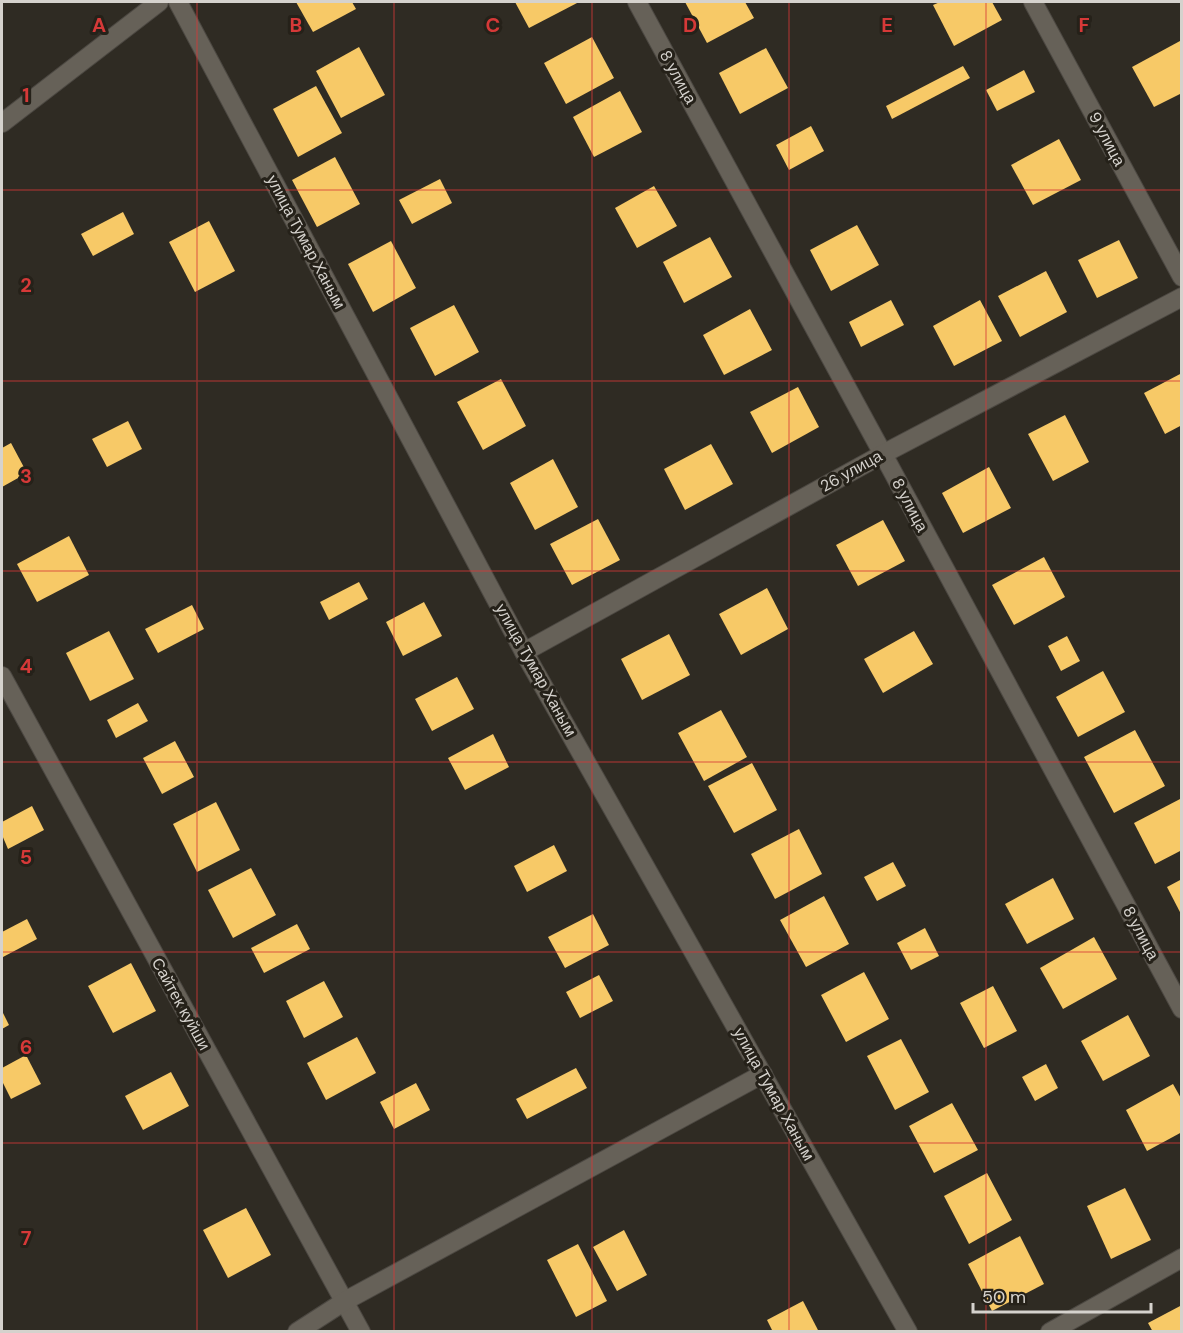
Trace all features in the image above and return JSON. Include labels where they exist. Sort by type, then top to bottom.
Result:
[{"type":"street","points":[[2,123],[159,2]]},
{"type":"street","name":"улица Тумар Ханым","points":[[178,2],[525,652],[908,1332]]},
{"type":"street","name":"8 улица","points":[[637,2],[1182,1009]]},
{"type":"street","name":"9 улица","points":[[1033,2],[1182,277]]},
{"type":"street","name":"26 улица","points":[[525,652],[883,454],[1182,297]]},
{"type":"street","name":"Сайтек куйши","points":[[2,676],[362,1332]]},
{"type":"street","points":[[297,1332],[345,1301],[763,1074]]},
{"type":"street","points":[[1050,1332],[1182,1258]]},
{"type":"building","points":[[296,2],[352,2],[356,9],[313,32]]},
{"type":"building","points":[[515,2],[579,2],[529,28]]},
{"type":"building","points":[[685,2],[745,2],[754,18],[707,43]]},
{"type":"building","points":[[940,2],[992,2],[1002,20],[954,46],[933,5]]},
{"type":"building","points":[[592,37],[614,78],[566,104],[544,63]]},
{"type":"building","points":[[1180,41],[1182,44],[1182,93],[1154,107],[1132,67]]},
{"type":"building","points":[[359,47],[385,95],[341,118],[316,71]]},
{"type":"building","points":[[766,48],[788,88],[740,114],[719,73]]},
{"type":"building","points":[[963,66],[970,78],[892,119],[886,106]]},
{"type":"building","points":[[1024,70],[1035,92],[997,111],[986,90]]},
{"type":"building","points":[[316,86],[342,133],[298,157],[273,109]]},
{"type":"building","points":[[620,91],[642,132],[594,157],[573,117]]},
{"type":"building","points":[[811,126],[824,151],[789,170],[776,145]]},
{"type":"building","points":[[1059,139],[1081,180],[1033,205],[1011,165]]},
{"type":"building","points":[[335,157],[360,204],[317,227],[292,180]]},
{"type":"building","points":[[440,179],[452,203],[412,224],[399,200]]},
{"type":"building","points":[[654,186],[677,226],[637,248],[615,208]]},
{"type":"building","points":[[123,212],[134,234],[93,256],[81,234]]},
{"type":"building","points":[[209,221],[235,271],[195,292],[169,242]]},
{"type":"building","points":[[857,225],[879,265],[831,291],[810,250]]},
{"type":"building","points":[[710,237],[732,277],[684,303],[663,262]]},
{"type":"building","points":[[1119,240],[1138,278],[1097,298],[1078,260]]},
{"type":"building","points":[[391,241],[416,288],[373,312],[348,264]]},
{"type":"building","points":[[1046,271],[1067,312],[1020,337],[998,296]]},
{"type":"building","points":[[891,300],[904,325],[861,347],[849,322]]},
{"type":"building","points":[[980,300],[1002,341],[954,366],[933,326]]},
{"type":"building","points":[[454,305],[479,352],[435,376],[410,328]]},
{"type":"building","points":[[750,309],[772,350],[724,375],[703,335]]},
{"type":"building","points":[[1182,373],[1182,425],[1165,434],[1144,393]]},
{"type":"building","points":[[501,379],[526,426],[483,450],[457,402]]},
{"type":"building","points":[[798,387],[819,427],[772,453],[750,412]]},
{"type":"building","points":[[1065,415],[1089,462],[1053,481],[1028,434]]},
{"type":"building","points":[[128,421],[142,449],[107,467],[92,439]]},
{"type":"building","points":[[11,443],[27,473],[2,487],[2,448]]},
{"type":"building","points":[[711,444],[733,484],[685,510],[664,469]]},
{"type":"building","points":[[553,459],[578,507],[535,530],[510,483]]},
{"type":"building","points":[[989,467],[1011,508],[963,533],[942,493]]},
{"type":"building","points":[[598,519],[620,560],[572,585],[550,544]]},
{"type":"building","points":[[883,520],[905,561],[858,586],[836,545]]},
{"type":"building","points":[[69,536],[89,575],[37,602],[17,564]]},
{"type":"building","points":[[1044,557],[1065,597],[1014,625],[992,585]]},
{"type":"building","points":[[359,582],[368,599],[329,620],[320,602]]},
{"type":"building","points":[[767,588],[788,629],[741,655],[719,614]]},
{"type":"building","points":[[424,602],[442,636],[403,656],[386,622]]},
{"type":"building","points":[[192,605],[204,629],[158,653],[145,629]]},
{"type":"building","points":[[109,631],[134,679],[90,701],[66,653]]},
{"type":"building","points":[[914,631],[933,664],[883,693],[864,659]]},
{"type":"building","points":[[669,634],[690,675],[642,700],[621,659]]},
{"type":"building","points":[[1067,636],[1080,661],[1061,671],[1048,646]]},
{"type":"building","points":[[1103,671],[1125,712],[1078,737],[1056,697]]},
{"type":"building","points":[[457,677],[474,709],[432,731],[415,699]]},
{"type":"building","points":[[138,703],[148,721],[116,738],[107,720]]},
{"type":"building","points":[[721,710],[747,757],[704,781],[678,733]]},
{"type":"building","points":[[1135,730],[1165,786],[1114,813],[1084,757]]},
{"type":"building","points":[[493,734],[509,767],[465,790],[448,758]]},
{"type":"building","points":[[175,741],[194,777],[162,794],[143,758]]},
{"type":"building","points":[[752,763],[777,810],[734,833],[708,786]]},
{"type":"building","points":[[1182,798],[1182,850],[1155,864],[1134,823]]},
{"type":"building","points":[[216,802],[240,850],[197,872],[173,824]]},
{"type":"building","points":[[32,806],[44,830],[8,849],[2,835],[2,822]]},
{"type":"building","points":[[799,829],[822,874],[775,899],[751,854]]},
{"type":"building","points":[[554,845],[567,871],[527,892],[514,866]]},
{"type":"building","points":[[893,862],[906,886],[877,901],[864,877]]},
{"type":"building","points":[[251,868],[276,915],[233,938],[208,890]]},
{"type":"building","points":[[1053,878],[1074,919],[1027,944],[1005,904]]},
{"type":"building","points":[[1182,879],[1182,916],[1167,887]]},
{"type":"building","points":[[824,896],[849,944],[806,967],[780,920]]},
{"type":"building","points":[[593,914],[609,945],[565,968],[548,937]]},
{"type":"building","points":[[27,919],[37,939],[3,957],[2,932]]},
{"type":"building","points":[[297,924],[310,949],[264,973],[251,948]]},
{"type":"building","points":[[925,928],[939,956],[911,970],[897,943]]},
{"type":"building","points":[[1094,937],[1117,979],[1063,1009],[1040,968]]},
{"type":"building","points":[[131,963],[156,1011],[113,1033],[88,986]]},
{"type":"building","points":[[864,972],[889,1019],[846,1042],[821,995]]},
{"type":"building","points":[[599,975],[613,1001],[580,1018],[566,992]]},
{"type":"building","points":[[324,981],[343,1017],[304,1038],[286,1001]]},
{"type":"building","points":[[993,986],[1017,1031],[984,1048],[960,1003]]},
{"type":"building","points":[[2,1011],[9,1025],[2,1029]]},
{"type":"building","points":[[1128,1015],[1150,1056],[1103,1081],[1081,1041]]},
{"type":"building","points":[[357,1037],[376,1073],[326,1100],[307,1063]]},
{"type":"building","points":[[901,1039],[929,1092],[895,1110],[867,1056]]},
{"type":"building","points":[[26,1055],[41,1084],[11,1099],[2,1081],[2,1068]]},
{"type":"building","points":[[1046,1064],[1058,1088],[1035,1101],[1022,1077]]},
{"type":"building","points":[[576,1068],[587,1088],[527,1119],[516,1099]]},
{"type":"building","points":[[171,1072],[189,1106],[143,1130],[125,1096]]},
{"type":"building","points":[[416,1083],[430,1110],[394,1129],[380,1102]]},
{"type":"building","points":[[1173,1084],[1182,1100],[1182,1132],[1147,1151],[1126,1110]]},
{"type":"building","points":[[952,1103],[978,1150],[934,1173],[909,1126]]},
{"type":"building","points":[[987,1173],[1012,1220],[969,1244],[944,1196]]},
{"type":"building","points":[[1125,1188],[1151,1240],[1111,1259],[1087,1206]]},
{"type":"building","points":[[246,1208],[271,1255],[228,1278],[203,1230]]},
{"type":"building","points":[[624,1230],[647,1275],[617,1291],[593,1247]]},
{"type":"building","points":[[1020,1236],[1044,1284],[992,1311],[968,1264]]},
{"type":"building","points":[[578,1244],[607,1301],[576,1317],[547,1260]]},
{"type":"building","points":[[803,1301],[819,1332],[773,1332],[767,1320]]},
{"type":"building","points":[[1182,1305],[1182,1332],[1153,1332],[1148,1323]]}]
